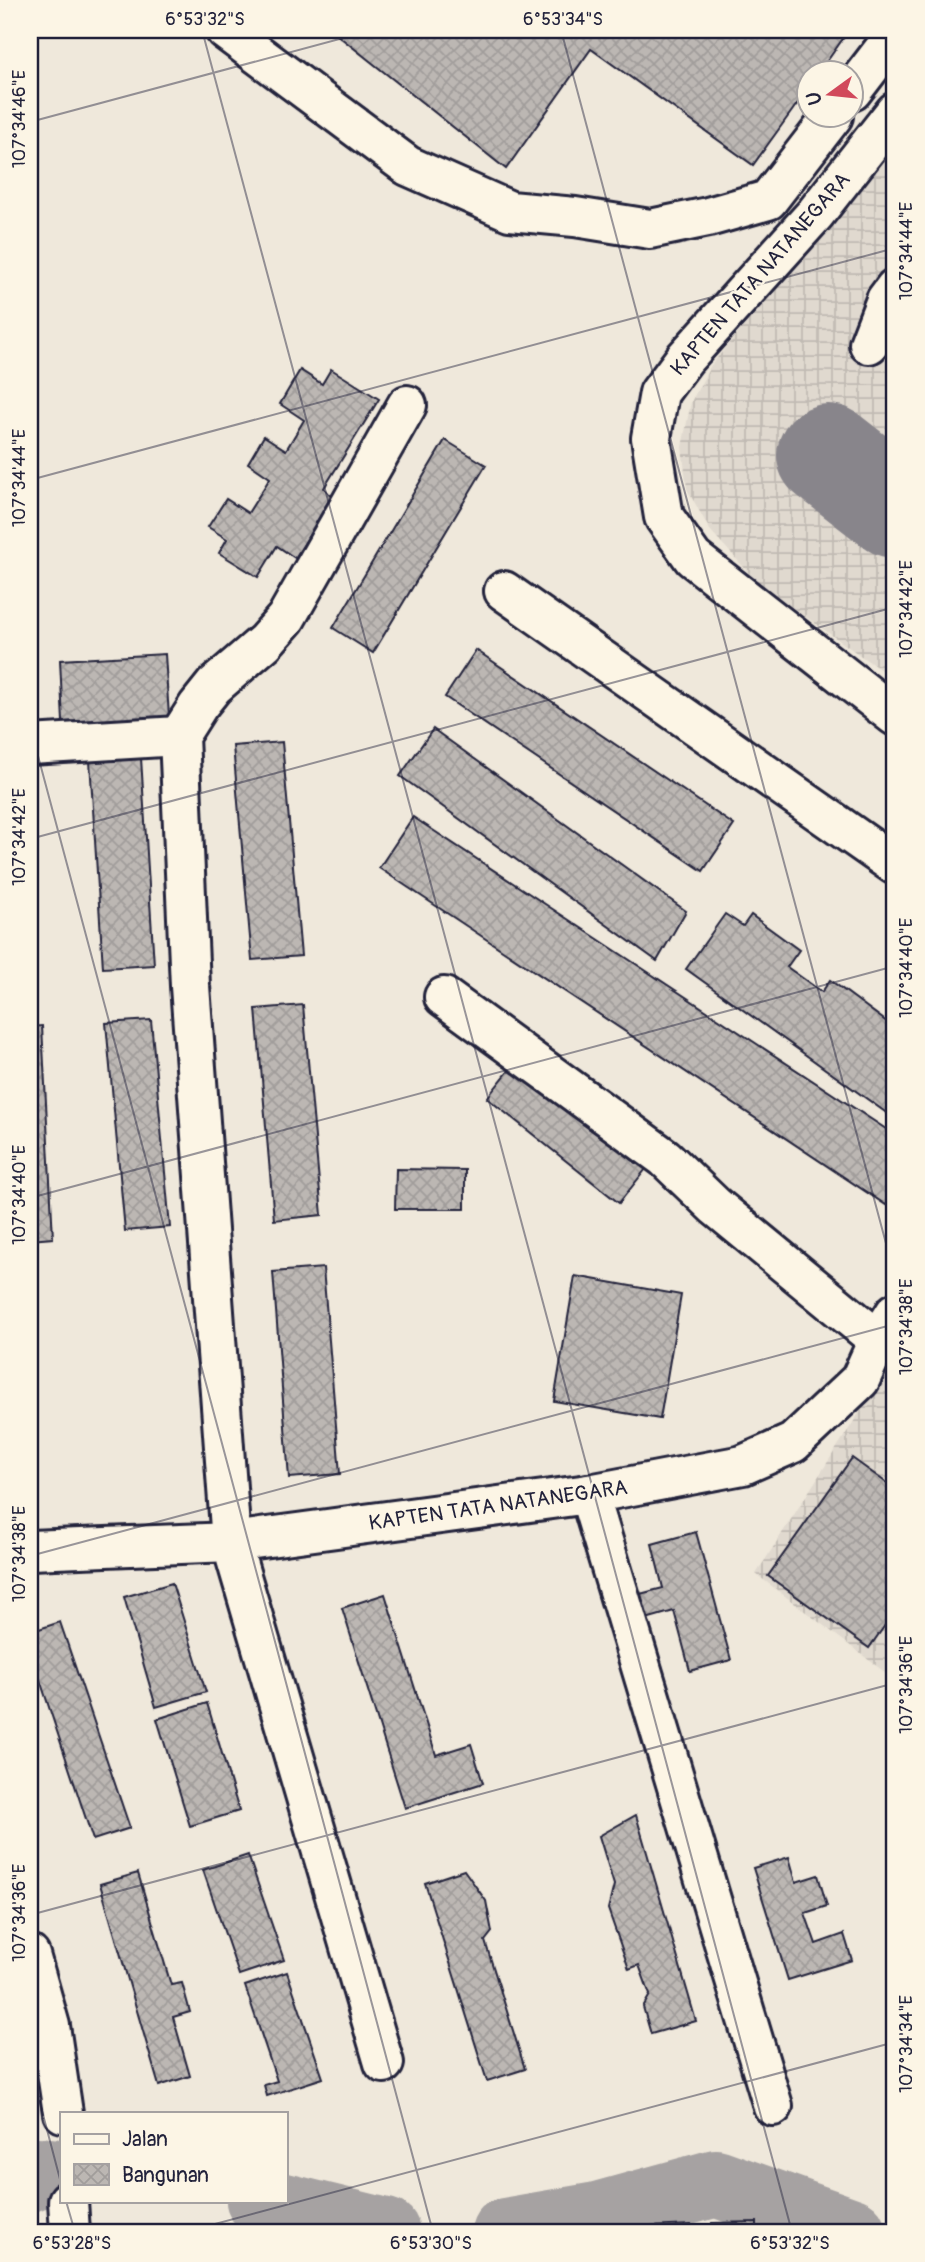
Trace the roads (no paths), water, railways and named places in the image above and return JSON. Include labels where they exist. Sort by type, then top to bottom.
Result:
[{"type":"street","points":[[225,30],[408,166],[510,211],[575,217],[649,229],[708,217],[768,200],[822,130]]},
{"type":"street","points":[[866,73],[895,35]]},
{"type":"street","name":"KAPTEN TATA NATANEGARA","points":[[895,112],[815,214],[685,358],[659,393],[651,438],[664,517],[692,558],[895,716]]},
{"type":"street","points":[[869,344],[886,300],[895,288]]},
{"type":"street","points":[[384,2063],[231,1542],[190,986],[179,736],[214,686],[265,642],[286,618],[407,405]]},
{"type":"street","points":[[504,591],[889,848]]},
{"type":"street","points":[[30,745],[179,736]]},
{"type":"street","points":[[444,998],[665,1158],[715,1206],[887,1326]]},
{"type":"street","name":"KAPTEN TATA NATANEGARA","points":[[30,1550],[231,1542],[589,1494],[743,1465],[793,1443],[860,1380],[887,1326]]},
{"type":"street","points":[[589,1494],[773,2106]]},
{"type":"street","points":[[30,1955],[40,2028],[63,2112]]},
{"type":"waterway","points":[[30,2178],[39,2171],[60,2173]]},
{"type":"waterway","points":[[505,2232],[597,2216],[716,2183],[852,2232]]},
{"type":"waterway","points":[[264,2202],[386,2232]]}]
